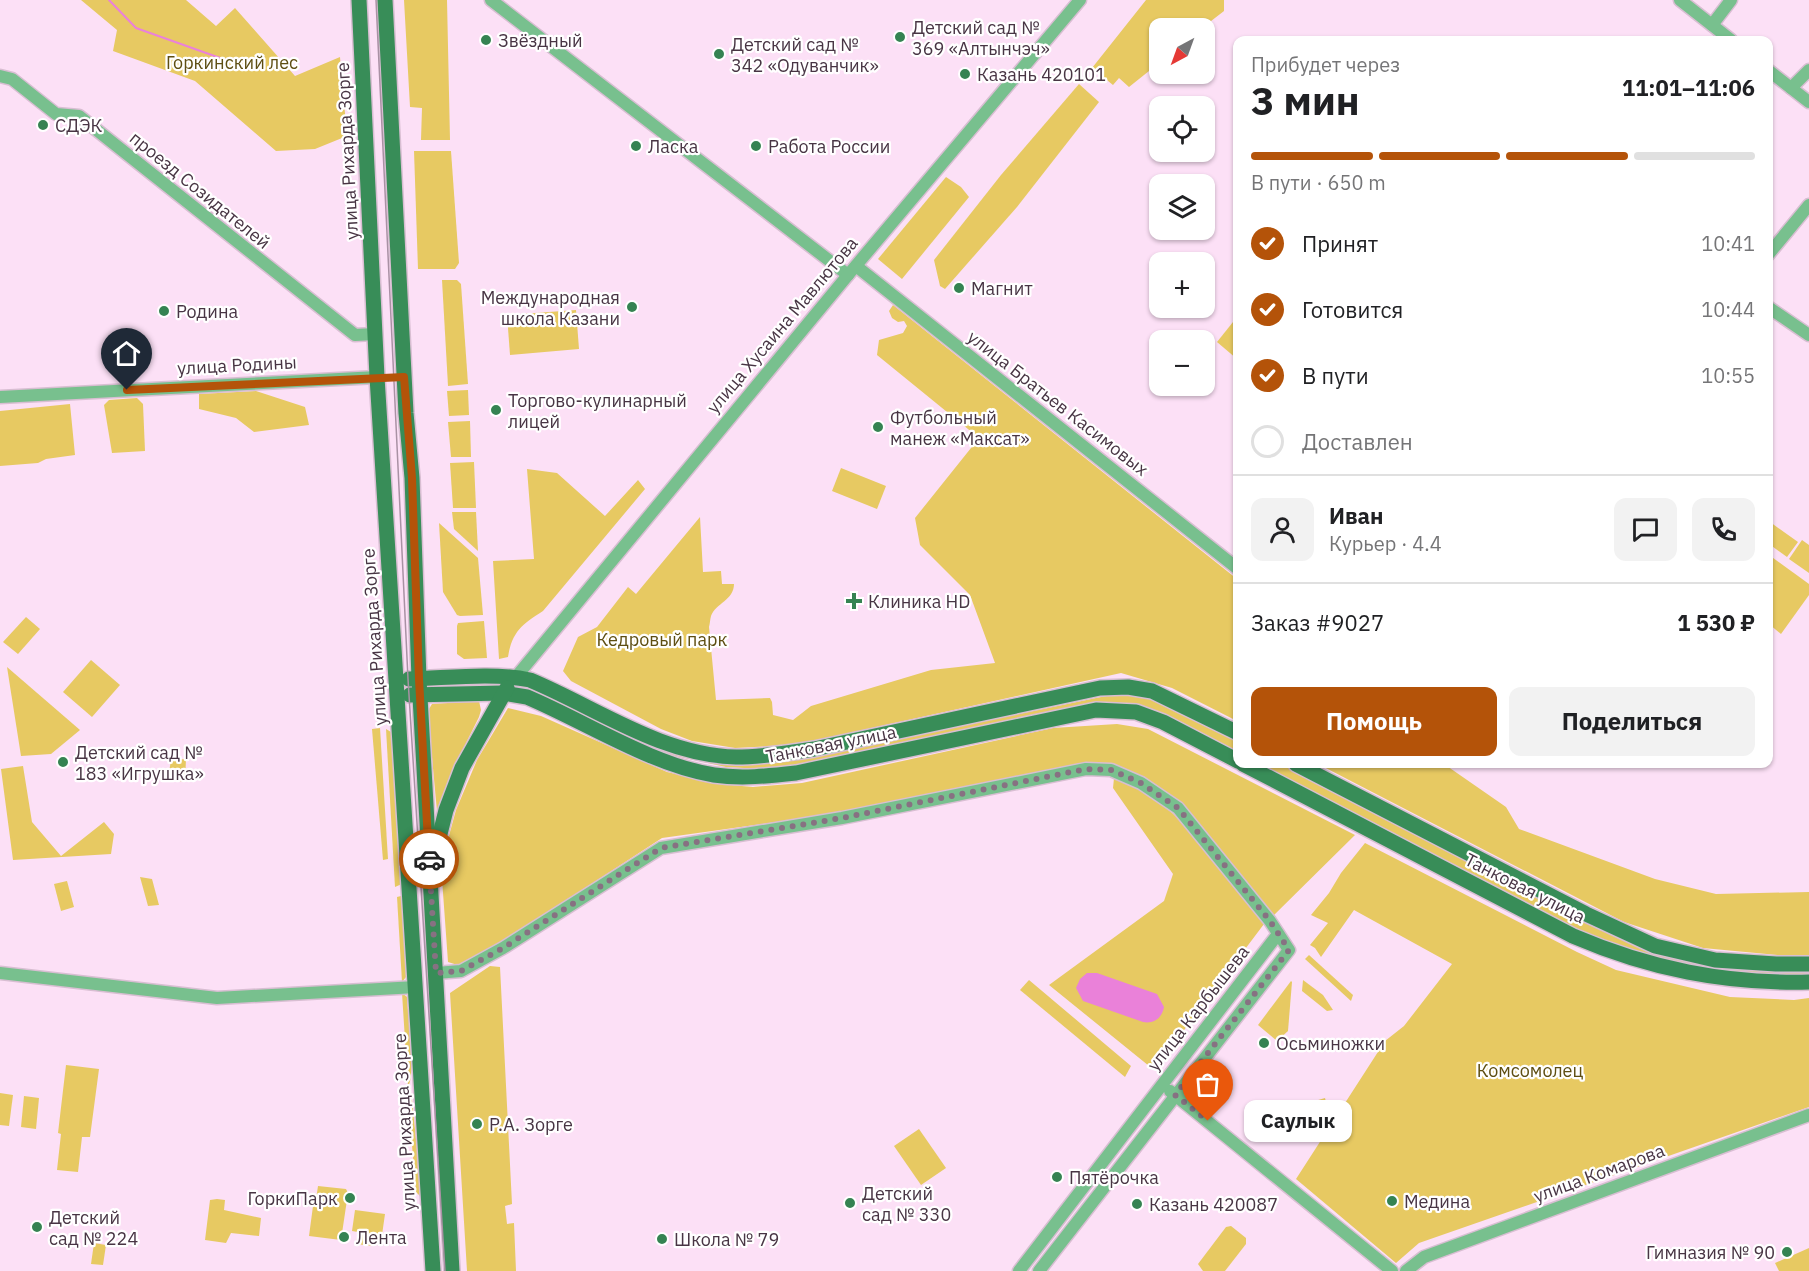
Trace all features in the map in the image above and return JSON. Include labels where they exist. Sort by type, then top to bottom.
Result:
[{"type":"main road","name":"улица Рихарда Зорге","points":[[359,0],[377,377],[433,1271]]},
{"type":"main road","points":[[385,0],[404,377],[412,478],[419,686],[452,1271]]},
{"type":"main road","name":"улица Родины","points":[[377,377],[404,377]]},
{"type":"main road","name":"Танковая улица","points":[[398,695],[419,686],[516,677],[546,687],[654,739],[688,749],[734,757],[772,756],[814,749],[1100,688],[1141,688],[1163,695],[1233,730]]},
{"type":"main road","name":"улица Хусаина Мавлютова","points":[[430,872],[446,810],[462,768],[503,693],[516,677]]},
{"type":"main road","name":"Танковая улица","points":[[397,679],[419,686],[514,694],[539,702],[670,764],[714,775],[758,777],[796,773],[1096,710],[1136,712],[1163,722],[1233,758]]},
{"type":"main road","name":"Танковая улица","points":[[1251,768],[1573,936],[1603,949],[1648,964],[1712,977],[1809,982]]},
{"type":"main road","name":"Танковая улица","points":[[1304,768],[1586,914],[1655,946],[1715,960],[1809,964]]},
{"type":"street","name":"улица Братьев Касимовых","points":[[491,0],[852,270],[1233,565]]},
{"type":"street","name":"улица Хусаина Мавлютова","points":[[516,677],[852,270],[1080,0]]},
{"type":"street","points":[[1680,0],[1726,36]]},
{"type":"street","points":[[1712,25],[1731,0]]},
{"type":"street","points":[[1791,88],[1809,70]]},
{"type":"street","points":[[1773,74],[1809,102]]},
{"type":"street","name":"проезд Созидателей","points":[[0,76],[12,79],[56,114],[79,116],[355,335],[375,334]]},
{"type":"street","points":[[1773,249],[1809,205]]},
{"type":"street","points":[[1773,310],[1809,335]]},
{"type":"street","name":"улица Родины","points":[[0,397],[377,377]]},
{"type":"street","points":[[436,973],[461,971],[503,948],[661,848],[842,818],[1086,769],[1111,770],[1141,783],[1178,808],[1270,921],[1278,934]]},
{"type":"street","name":"улица Карбышева","points":[[1019,1271],[1278,934],[1289,950],[1039,1271]]},
{"type":"street","points":[[0,973],[217,998],[416,987]]},
{"type":"street","points":[[1162,1084],[1392,1271]]},
{"type":"street","name":"улица Комарова","points":[[1406,1271],[1424,1257],[1809,1115]]},
{"type":"green space","name":"Горкинский лес","points":[[81,0],[186,0],[216,26],[235,8],[295,76],[340,57],[347,136],[315,149],[276,151],[195,81],[113,51],[117,30]]},
{"type":"green space","points":[[404,0],[447,0],[450,140],[421,140],[422,108],[410,107]]},
{"type":"green space","points":[[1146,0],[1224,0],[1224,11],[1215,18],[1149,18],[1149,71],[1129,87],[1119,78],[1113,85],[1092,68]]},
{"type":"green space","points":[[1079,84],[1099,102],[1017,207],[945,289],[940,286],[934,260],[1001,175]]},
{"type":"green space","points":[[414,151],[451,151],[459,263],[455,269],[418,269]]},
{"type":"green space","points":[[946,177],[961,187],[969,197],[902,279],[878,259]]},
{"type":"green space","points":[[442,280],[457,280],[461,284],[468,384],[448,386]]},
{"type":"green space","name":"Кедровый парк","points":[[893,305],[1233,576],[1233,719],[1172,688],[1121,673],[795,745],[735,748],[692,741],[661,729],[571,681],[563,671],[578,637],[597,627],[628,587],[636,594],[700,517],[703,572],[721,571],[722,584],[734,584],[728,598],[713,612],[709,627],[716,700],[770,698],[773,715],[793,720],[811,706],[931,670],[995,663],[970,595],[920,545],[915,518],[979,438],[877,355],[879,340],[903,333],[907,326],[904,321],[898,322],[892,318],[889,311]]},
{"type":"green space","points":[[576,310],[579,349],[510,355],[507,315]]},
{"type":"green space","points":[[1233,322],[1233,356],[1217,342]]},
{"type":"green space","points":[[468,390],[469,415],[449,416],[447,391]]},
{"type":"green space","points":[[256,391],[305,407],[309,425],[254,432],[236,418],[199,409],[199,394]]},
{"type":"green space","points":[[137,398],[143,404],[145,451],[112,453],[104,405],[109,400]]},
{"type":"green space","points":[[70,404],[75,455],[46,459],[38,463],[0,466],[0,411]]},
{"type":"green space","points":[[470,421],[471,457],[451,457],[448,422]]},
{"type":"green space","points":[[474,462],[476,508],[453,508],[450,463]]},
{"type":"green space","points":[[841,468],[886,486],[877,509],[832,491]]},
{"type":"green space","points":[[527,469],[557,473],[605,516],[638,480],[645,489],[543,611],[519,630],[512,641],[508,657],[499,659],[493,561],[534,559]]},
{"type":"green space","points":[[452,512],[476,512],[478,551],[454,529]]},
{"type":"green space","points":[[439,523],[478,558],[483,615],[457,615],[443,592]]},
{"type":"green space","points":[[1773,524],[1798,542],[1787,557],[1773,547]]},
{"type":"green space","points":[[1802,540],[1809,545],[1809,573],[1789,559]]},
{"type":"green space","points":[[1773,558],[1809,584],[1809,595],[1781,634],[1773,627]]},
{"type":"green space","points":[[26,617],[40,629],[18,654],[3,642]]},
{"type":"green space","points":[[484,621],[487,658],[464,659],[457,654],[458,623]]},
{"type":"green space","points":[[91,660],[120,685],[92,717],[63,692]]},
{"type":"green space","points":[[7,667],[80,730],[51,754],[21,756]]},
{"type":"green space","points":[[535,690],[728,764],[789,761],[1128,693],[1162,702],[1233,738],[1233,754],[1097,703],[790,766],[762,769],[726,767],[662,753],[540,695]]},
{"type":"green space","points":[[479,701],[481,710],[479,717],[467,741],[438,822],[429,709],[432,704]]},
{"type":"green space","points":[[508,708],[541,716],[667,772],[719,784],[753,787],[802,783],[1053,728],[1117,724],[1148,729],[1355,835],[1272,917],[1181,806],[1114,767],[847,812],[662,838],[464,967],[448,962],[441,865],[456,810],[477,760]]},
{"type":"green space","points":[[380,728],[388,859],[383,860],[372,729]]},
{"type":"green space","points":[[386,729],[391,732],[393,738],[404,883],[395,887]]},
{"type":"green space","points":[[186,759],[185,782],[168,779],[171,760]]},
{"type":"green space","points":[[23,766],[32,822],[61,856],[104,822],[114,834],[111,854],[13,860],[1,769]]},
{"type":"green space","points":[[1260,768],[1291,768],[1616,933],[1654,950],[1809,970],[1809,976],[1735,973],[1650,958],[1574,930]]},
{"type":"green space","points":[[1326,768],[1450,768],[1506,807],[1519,829],[1655,879],[1716,894],[1809,892],[1809,958],[1703,948],[1624,922]]},
{"type":"green space","points":[[1114,778],[1136,787],[1176,816],[1211,854],[1264,924],[1154,1070],[1049,985],[1164,901],[1173,874],[1113,788]]},
{"type":"green space","name":"Комсомолец","points":[[1365,843],[1616,970],[1730,997],[1794,1000],[1809,998],[1809,1107],[1419,1243],[1396,1263],[1296,1179],[1385,1041],[1404,1026],[1452,964],[1354,910],[1321,957],[1310,945],[1328,923],[1311,915]]},
{"type":"green space","points":[[140,877],[152,879],[159,905],[148,906]]},
{"type":"green space","points":[[67,881],[74,907],[61,911],[54,884]]},
{"type":"green space","points":[[397,897],[404,898],[406,977],[402,982]]},
{"type":"green space","points":[[1309,955],[1353,995],[1351,1001],[1305,959]]},
{"type":"green space","points":[[490,966],[500,967],[512,1204],[505,1206],[507,1224],[514,1223],[516,1271],[467,1271],[450,993]]},
{"type":"green space","points":[[1029,980],[1131,1066],[1125,1077],[1020,990]]},
{"type":"green space","points":[[1303,980],[1323,995],[1333,1010],[1327,1011],[1302,991]]},
{"type":"green space","points":[[1291,981],[1288,1031],[1277,1041],[1258,1025]]},
{"type":"green space","points":[[402,993],[407,997],[411,1044],[408,1087]]},
{"type":"green space","points":[[66,1065],[99,1069],[90,1137],[82,1137],[78,1172],[57,1170],[61,1134],[58,1133]]},
{"type":"green space","points":[[0,1093],[13,1095],[9,1126],[0,1125]]},
{"type":"green space","points":[[24,1096],[39,1098],[36,1129],[21,1127]]},
{"type":"green space","points":[[408,1098],[412,1100],[422,1198],[416,1192]]},
{"type":"green space","points":[[1325,1098],[1330,1116],[1303,1123],[1298,1106]]},
{"type":"green space","points":[[919,1129],[946,1168],[921,1185],[894,1146]]},
{"type":"green space","points":[[318,1186],[346,1189],[348,1193],[341,1240],[309,1236]]},
{"type":"green space","points":[[210,1200],[225,1200],[224,1210],[261,1218],[259,1236],[231,1233],[226,1243],[205,1240]]},
{"type":"green space","points":[[355,1210],[385,1214],[382,1235],[375,1234],[373,1246],[356,1244],[358,1232],[352,1231]]},
{"type":"green space","points":[[1231,1226],[1246,1238],[1246,1244],[1225,1271],[1203,1271],[1198,1264],[1226,1227]]},
{"type":"green space","points":[[94,1243],[106,1245],[103,1265],[91,1264]]},
{"type":"green space","points":[[1809,1248],[1809,1271],[1779,1271],[1775,1263]]},
{"type":"shaded area","points":[[1087,973],[1097,973],[1157,994],[1164,1007],[1161,1014],[1154,1021],[1143,1022],[1083,1001],[1076,988],[1080,979]]},
{"type":"waterway","points":[[109,0],[136,28],[251,69]]},
{"type":"tram line","points":[[376,0],[408,679],[445,1271]]},
{"type":"way so far","points":[[429,859],[436,973],[461,971],[503,948],[661,848],[842,818],[1086,769],[1111,770],[1141,783],[1178,808],[1270,921],[1289,950],[1175,1095],[1208,1121]]},
{"type":"place","name":"Детский сад № 369 «Алтынчэч»","points":[[900,37]]},
{"type":"place","name":"Звёздный","points":[[486,40]]},
{"type":"place","name":"Детский сад № 342 «Одуванчик»","points":[[719,54]]},
{"type":"place","name":"Казань 420101","points":[[965,74]]},
{"type":"place","name":"СДЭК","points":[[43,125]]},
{"type":"place","name":"Ласка","points":[[636,146]]},
{"type":"place","name":"Работа России","points":[[756,146]]},
{"type":"place","name":"Магнит","points":[[959,288]]},
{"type":"place","name":"Международная школа Казани","points":[[632,307]]},
{"type":"place","name":"Родина","points":[[164,311]]},
{"type":"place","name":"Торгово-кулинарный лицей","points":[[496,410]]},
{"type":"place","name":"Футбольный манеж «Максат»","points":[[878,427]]},
{"type":"place","name":"Клиника HD","points":[[854,601]]},
{"type":"place","name":"Детский сад № 183 «Игрушка»","points":[[63,762]]},
{"type":"place","name":"Осьминожки","points":[[1264,1043]]},
{"type":"place","name":"Саулык","points":[[1208,1121]]},
{"type":"place","name":"Р.А. Зорге","points":[[477,1124]]},
{"type":"place","name":"Пятёрочка","points":[[1057,1177]]},
{"type":"place","name":"ГоркиПарк","points":[[350,1198]]},
{"type":"place","name":"Медина","points":[[1392,1201]]},
{"type":"place","name":"Детский сад № 330","points":[[850,1203]]},
{"type":"place","name":"Казань 420087","points":[[1137,1204]]},
{"type":"place","name":"Детский сад № 224","points":[[37,1227]]},
{"type":"place","name":"Лента","points":[[344,1237]]},
{"type":"place","name":"Школа № 79","points":[[662,1239]]},
{"type":"place","name":"Гимназия № 90","points":[[1787,1252]]},
{"type":"route","points":[[127,390],[404,377],[412,478],[419,679],[429,859]]}]
